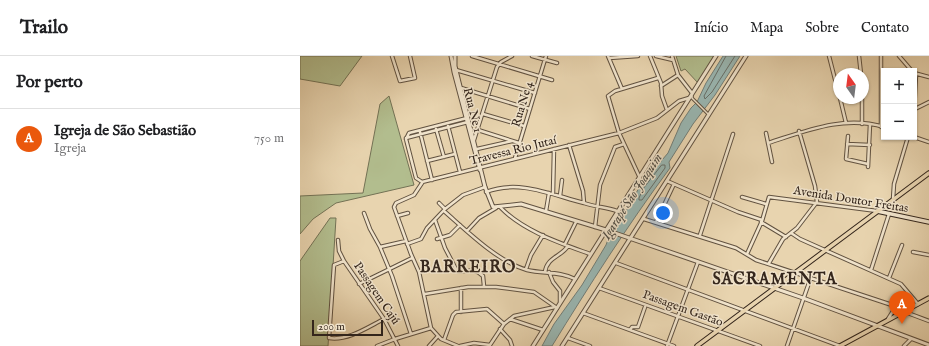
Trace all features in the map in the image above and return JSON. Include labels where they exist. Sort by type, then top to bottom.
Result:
[{"type":"main road","points":[[698,346],[877,211],[927,176],[929,173]]},
{"type":"main road","name":"Avenida Doutor Freitas","points":[[877,211],[929,222]]},
{"type":"main road","points":[[840,346],[929,298]]},
{"type":"street","points":[[392,56],[399,80],[403,81],[415,77],[410,56]]},
{"type":"street","name":"Rua Ne 1","points":[[451,56],[480,168]]},
{"type":"street","name":"Rua Ne 1","points":[[455,56],[456,70],[467,120],[477,149],[480,168]]},
{"type":"street","points":[[472,56],[552,80]]},
{"type":"street","points":[[474,140],[484,114],[492,80],[499,64],[512,56]]},
{"type":"street","points":[[532,56],[545,58],[557,63]]},
{"type":"street","points":[[622,89],[608,57],[638,56]]},
{"type":"street","points":[[650,56],[661,86],[662,96],[667,110]]},
{"type":"street","points":[[656,56],[673,60]]},
{"type":"street","points":[[672,56],[678,75],[692,93]]},
{"type":"street","points":[[533,346],[556,307],[576,279],[590,254],[607,230],[617,211],[640,178],[694,89],[716,56]]},
{"type":"street","points":[[562,346],[746,56]]},
{"type":"street","points":[[829,56],[833,72]]},
{"type":"street","points":[[859,56],[860,68]]},
{"type":"street","points":[[881,56],[882,104]]},
{"type":"street","points":[[899,56],[909,68]]},
{"type":"street","name":"Rua Ne 4","points":[[515,158],[545,58]]},
{"type":"street","points":[[456,70],[535,93]]},
{"type":"street","points":[[917,74],[929,77]]},
{"type":"street","points":[[661,86],[678,75]]},
{"type":"street","points":[[640,178],[619,133],[608,98],[610,93],[658,78]]},
{"type":"street","points":[[461,88],[530,109]]},
{"type":"street","points":[[694,89],[692,98],[709,115]]},
{"type":"street","name":"Travessa Rio Jutaí","points":[[422,182],[619,133],[657,118],[679,101],[689,98]]},
{"type":"street","points":[[917,108],[929,102]]},
{"type":"street","points":[[841,104],[846,123]]},
{"type":"street","points":[[862,104],[862,124]]},
{"type":"street","points":[[924,104],[929,106]]},
{"type":"street","points":[[484,114],[524,126]]},
{"type":"street","points":[[467,120],[408,136],[406,139],[415,176],[418,181],[422,182],[414,195],[394,204],[412,258],[419,272],[425,294],[431,328],[444,340],[459,346],[474,343],[490,345],[500,329],[510,319],[521,313],[556,307]]},
{"type":"street","points":[[768,142],[799,131],[846,123],[870,124],[881,127]]},
{"type":"street","points":[[848,136],[845,155],[847,160],[868,166],[870,124]]},
{"type":"street","points":[[448,125],[460,172]]},
{"type":"street","points":[[435,129],[444,157]]},
{"type":"street","points":[[478,130],[519,143]]},
{"type":"street","points":[[769,263],[786,237],[797,228],[817,202],[815,186],[799,131]]},
{"type":"street","points":[[420,132],[432,180]]},
{"type":"street","points":[[766,133],[772,162]]},
{"type":"street","points":[[700,235],[733,134]]},
{"type":"street","points":[[917,138],[929,142]]},
{"type":"street","points":[[893,200],[894,184],[907,140]]},
{"type":"street","points":[[477,149],[512,141]]},
{"type":"street","points":[[595,227],[600,185],[614,149],[624,144]]},
{"type":"street","points":[[847,144],[870,146]]},
{"type":"street","points":[[569,145],[583,191],[584,203]]},
{"type":"street","points":[[553,193],[554,149]]},
{"type":"street","points":[[427,161],[455,154]]},
{"type":"street","points":[[480,168],[486,192],[492,206],[498,208],[519,222],[543,235],[590,254]]},
{"type":"street","points":[[560,196],[562,180]]},
{"type":"street","points":[[667,181],[761,221],[786,237]]},
{"type":"street","points":[[656,222],[674,184]]},
{"type":"street","points":[[486,192],[497,188],[510,186],[553,193],[584,203],[617,211]]},
{"type":"street","points":[[380,247],[407,243],[421,239],[427,228],[444,210],[463,195],[485,187]]},
{"type":"street","points":[[546,211],[549,193]]},
{"type":"street","points":[[742,197],[766,204],[761,221],[747,254]]},
{"type":"street","name":"Avenida Doutor Freitas","points":[[766,204],[769,197],[817,202],[829,206],[877,211]]},
{"type":"street","points":[[438,203],[467,231],[507,261],[526,270],[563,274],[576,279]]},
{"type":"street","points":[[467,231],[479,218],[498,208],[518,203],[576,222],[607,230],[803,298],[927,345]]},
{"type":"street","points":[[364,212],[370,230],[380,247],[389,268],[411,334]]},
{"type":"street","points":[[397,216],[408,214]]},
{"type":"street","points":[[871,270],[889,214]]},
{"type":"street","points":[[644,218],[700,235],[747,254],[756,260],[811,277],[892,305],[895,308]]},
{"type":"street","points":[[435,220],[457,271],[470,269],[475,271],[483,276],[484,286]]},
{"type":"street","points":[[545,272],[549,261],[563,252],[576,222]]},
{"type":"street","points":[[437,239],[450,235],[460,225]]},
{"type":"street","points":[[791,233],[800,239],[826,249],[903,285],[918,304]]},
{"type":"street","points":[[526,270],[534,250],[543,235]]},
{"type":"street","name":"Passagem Cajú","points":[[338,240],[339,251],[344,261],[384,320],[398,346]]},
{"type":"street","points":[[889,278],[902,245]]},
{"type":"street","points":[[913,252],[929,255]]},
{"type":"street","points":[[359,284],[412,258]]},
{"type":"street","points":[[344,261],[334,265],[329,338],[335,339],[351,335],[384,320]]},
{"type":"street","points":[[616,262],[840,346]]},
{"type":"street","points":[[668,345],[698,262]]},
{"type":"street","points":[[549,272],[552,282],[560,291],[560,303]]},
{"type":"street","points":[[787,346],[811,277]]},
{"type":"street","points":[[425,294],[484,286],[534,292],[556,307]]},
{"type":"street","points":[[461,288],[461,312]]},
{"type":"street","name":"Passagem Gastão","points":[[599,288],[760,346]]},
{"type":"street","points":[[887,321],[895,308],[913,298]]},
{"type":"street","points":[[630,330],[632,327],[638,327],[645,307]]},
{"type":"street","points":[[444,340],[454,313],[487,309],[504,324]]},
{"type":"street","points":[[905,312],[929,321]]},
{"type":"street","points":[[583,313],[674,346]]},
{"type":"street","points":[[510,319],[542,330]]},
{"type":"street","points":[[377,346],[395,338],[431,328]]},
{"type":"street","points":[[500,329],[510,340],[512,346]]},
{"type":"street","points":[[429,346],[438,336]]},
{"type":"street","points":[[568,338],[590,346]]},
{"type":"street","points":[[904,346],[911,338]]},
{"type":"green space","points":[[300,56],[362,56],[340,86],[300,79]]},
{"type":"green space","points":[[676,56],[714,56],[698,83],[685,69],[681,71]]},
{"type":"green space","points":[[389,96],[414,185],[336,203],[313,219],[300,234],[300,196],[363,193],[380,104]]},
{"type":"green space","points":[[330,218],[336,218],[328,346],[300,346],[300,261]]},
{"type":"water","points":[[723,56],[740,56],[715,95],[693,124],[669,162],[670,168],[609,256],[552,346],[542,346],[554,324],[582,285],[606,245],[610,234],[625,213],[640,186],[668,153],[681,123],[697,102],[706,83]]},
{"type":"place","name":"Igreja de São Sebastião","points":[[902,324]]},
{"type":"district","name":"BARREIRO","points":[[468,266]]},
{"type":"district","name":"SACRAMENTA","points":[[775,278]]},
{"type":"water label","name":"Igarapé São Joaquim","points":[[631,196]]}]
